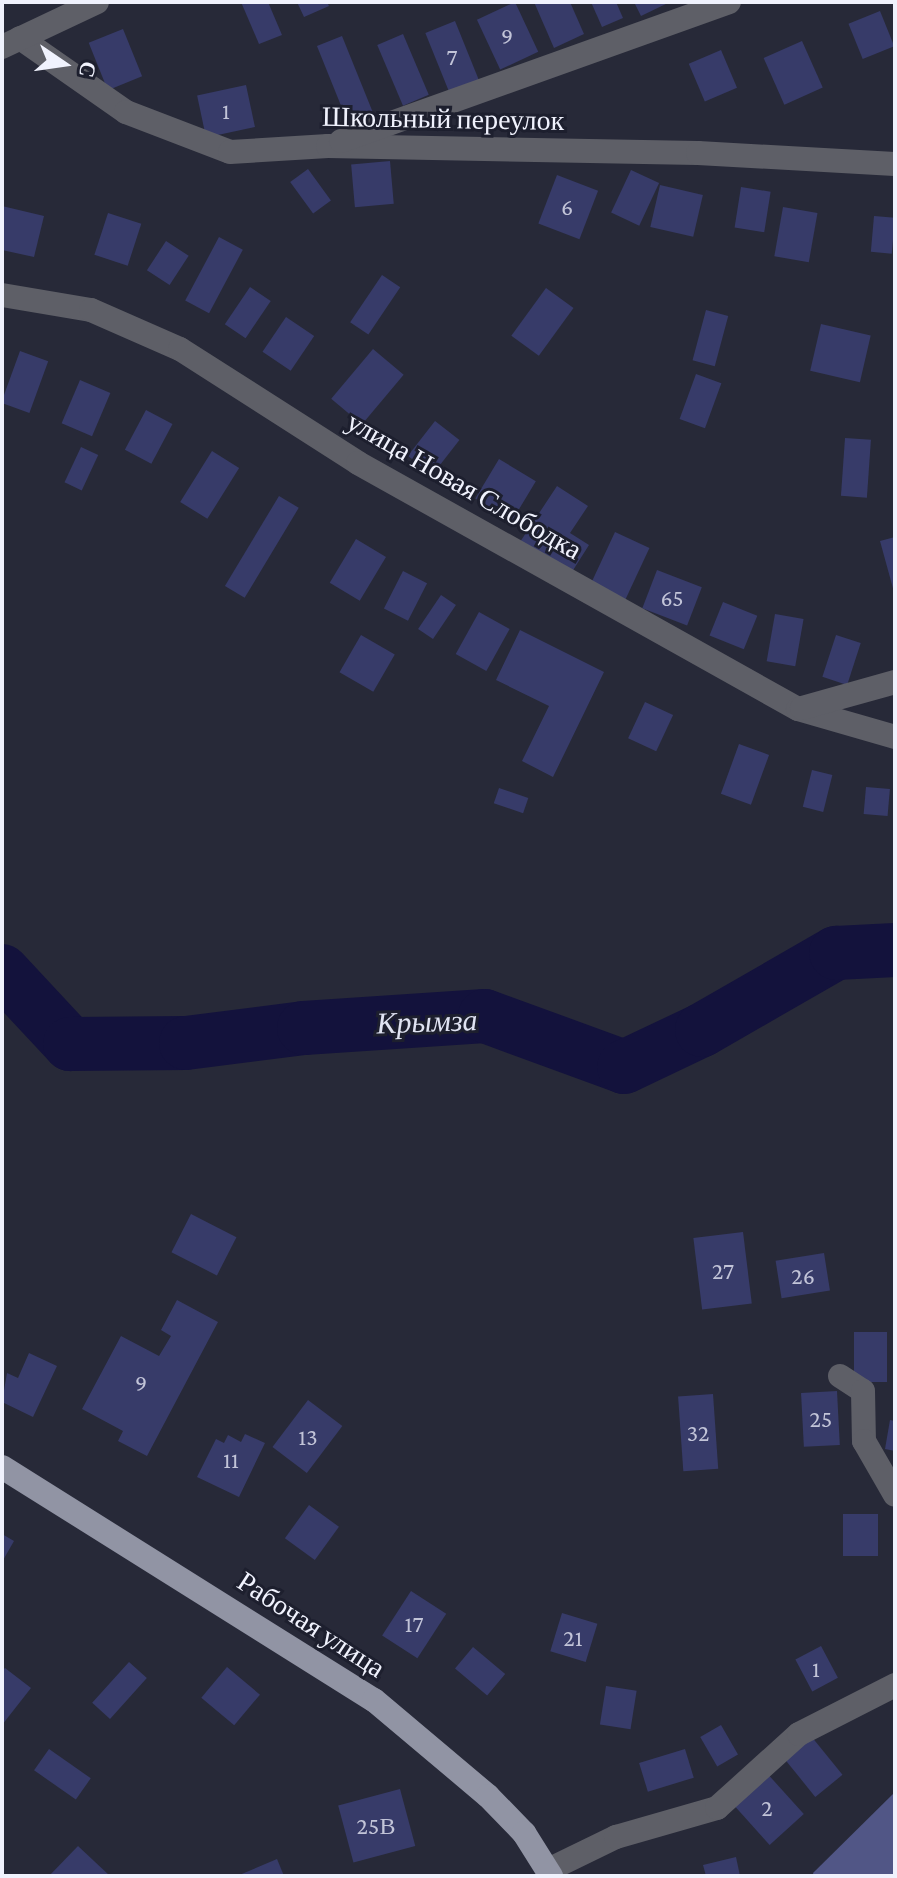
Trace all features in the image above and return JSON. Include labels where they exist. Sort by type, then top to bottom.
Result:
[{"type":"main road","name":"Рабочая улица","points":[[2,1467],[374,1700],[488,1796],[524,1833],[550,1873]]},
{"type":"street","points":[[11,43],[97,2]]},
{"type":"street","points":[[328,146],[729,2]]},
{"type":"street","name":"Школьный переулок","points":[[11,43],[126,112],[230,152],[328,146],[698,153],[895,164]]},
{"type":"street","name":"улица Новая Слободка","points":[[2,295],[91,310],[180,349],[358,463],[798,709],[895,737]]},
{"type":"street","points":[[798,709],[895,682]]},
{"type":"street","points":[[840,1376],[863,1391],[864,1441],[895,1495]]},
{"type":"street","points":[[550,1873],[616,1837],[717,1808],[799,1734],[895,1685]]},
{"type":"shaded area","points":[[895,1792],[895,1876],[814,1876],[813,1873]]},
{"type":"building","points":[[241,2],[268,2],[282,35],[259,44]]},
{"type":"building","points":[[297,2],[327,2],[329,6],[304,17]]},
{"type":"building","points":[[515,2],[538,52],[500,70],[477,20]]},
{"type":"building","points":[[534,2],[570,2],[584,34],[554,48]]},
{"type":"building","points":[[591,2],[616,2],[623,18],[602,27]]},
{"type":"building","points":[[634,2],[670,2],[641,16]]},
{"type":"building","points":[[880,11],[894,46],[863,59],[848,24]]},
{"type":"building","points":[[455,21],[479,81],[450,93],[425,33]]},
{"type":"building","points":[[123,29],[142,76],[108,90],[89,43]]},
{"type":"building","points":[[403,34],[429,95],[403,106],[377,45]]},
{"type":"building","points":[[342,36],[373,112],[348,122],[317,46]]},
{"type":"building","points":[[802,41],[823,88],[784,105],[764,58]]},
{"type":"building","points":[[721,50],[737,88],[705,101],[689,64]]},
{"type":"building","points":[[246,85],[255,127],[206,137],[197,95]]},
{"type":"building","points":[[390,161],[394,204],[355,207],[351,164]]},
{"type":"building","points":[[308,169],[331,201],[313,213],[290,182]]},
{"type":"building","points":[[631,170],[659,183],[639,226],[611,213]]},
{"type":"building","points":[[557,175],[598,191],[579,239],[538,224]]},
{"type":"building","points":[[660,185],[703,195],[693,237],[650,227]]},
{"type":"building","points":[[741,187],[771,192],[764,232],[735,227]]},
{"type":"building","points":[[2,206],[44,216],[34,257],[2,250]]},
{"type":"building","points":[[783,207],[817,213],[809,262],[774,256]]},
{"type":"building","points":[[108,213],[141,224],[128,266],[94,255]]},
{"type":"building","points":[[874,216],[895,218],[892,254],[871,252]]},
{"type":"building","points":[[219,237],[243,250],[209,313],[185,301]]},
{"type":"building","points":[[166,241],[189,256],[170,285],[147,270]]},
{"type":"building","points":[[382,275],[400,287],[368,335],[350,322]]},
{"type":"building","points":[[250,287],[271,301],[246,338],[225,324]]},
{"type":"building","points":[[546,288],[574,308],[539,356],[511,336]]},
{"type":"building","points":[[706,310],[728,316],[715,366],[693,360]]},
{"type":"building","points":[[286,317],[314,336],[291,371],[263,352]]},
{"type":"building","points":[[821,324],[871,335],[860,382],[810,371]]},
{"type":"building","points":[[373,349],[404,375],[362,425],[331,399]]},
{"type":"building","points":[[20,351],[48,361],[29,413],[2,403]]},
{"type":"building","points":[[696,374],[721,383],[705,428],[680,419]]},
{"type":"building","points":[[80,380],[110,393],[92,436],[62,423]]},
{"type":"building","points":[[146,410],[172,424],[151,464],[125,450]]},
{"type":"building","points":[[435,421],[459,440],[432,475],[408,456]]},
{"type":"building","points":[[845,438],[871,440],[867,498],[841,496]]},
{"type":"building","points":[[81,447],[98,455],[82,490],[65,482]]},
{"type":"building","points":[[212,451],[239,468],[207,519],[180,502]]},
{"type":"building","points":[[499,459],[536,481],[512,521],[475,498]]},
{"type":"building","points":[[557,486],[588,506],[570,533],[589,545],[570,575],[520,542]]},
{"type":"building","points":[[279,496],[299,508],[245,598],[225,586]]},
{"type":"building","points":[[615,532],[649,548],[624,603],[589,587]]},
{"type":"building","points":[[895,537],[895,592],[894,592],[880,541]]},
{"type":"building","points":[[356,539],[386,557],[360,601],[330,583]]},
{"type":"building","points":[[657,570],[702,587],[687,625],[642,608]]},
{"type":"building","points":[[403,571],[427,583],[408,621],[384,608]]},
{"type":"building","points":[[441,595],[456,605],[433,639],[418,629]]},
{"type":"building","points":[[723,602],[757,616],[744,649],[710,635]]},
{"type":"building","points":[[479,612],[510,629],[486,671],[456,654]]},
{"type":"building","points":[[775,614],[804,619],[795,666],[767,661]]},
{"type":"building","points":[[520,630],[604,672],[553,777],[522,761],[549,706],[496,680]]},
{"type":"building","points":[[361,635],[395,654],[373,692],[340,672]]},
{"type":"building","points":[[836,635],[861,643],[847,685],[822,677]]},
{"type":"building","points":[[645,702],[673,715],[656,751],[628,738]]},
{"type":"building","points":[[739,744],[769,755],[751,805],[721,794]]},
{"type":"building","points":[[812,770],[832,775],[823,812],[803,807]]},
{"type":"building","points":[[866,787],[890,789],[888,816],[864,814]]},
{"type":"building","points":[[499,788],[528,798],[523,813],[494,803]]},
{"type":"building","points":[[191,1214],[236,1237],[217,1275],[171,1252]]},
{"type":"building","points":[[743,1232],[752,1303],[702,1310],[693,1238]]},
{"type":"building","points":[[824,1253],[830,1291],[782,1298],[776,1261]]},
{"type":"building","points":[[177,1300],[218,1322],[147,1456],[118,1441],[123,1431],[82,1409],[121,1336],[159,1356],[171,1336],[161,1330]]},
{"type":"building","points":[[854,1332],[887,1332],[887,1382],[854,1382]]},
{"type":"building","points":[[29,1353],[57,1366],[33,1417],[2,1402],[7,1373],[18,1378]]},
{"type":"building","points":[[837,1391],[840,1445],[804,1447],[801,1393]]},
{"type":"building","points":[[713,1394],[718,1469],[683,1471],[678,1396]]},
{"type":"building","points":[[308,1400],[342,1426],[307,1473],[272,1447]]},
{"type":"building","points":[[890,1420],[895,1421],[895,1451],[885,1449]]},
{"type":"building","points":[[245,1434],[265,1443],[239,1497],[197,1477],[216,1439],[224,1443],[228,1435],[241,1442]]},
{"type":"building","points":[[309,1505],[339,1527],[315,1560],[285,1538]]},
{"type":"building","points":[[843,1514],[878,1514],[878,1556],[843,1556]]},
{"type":"building","points":[[2,1534],[14,1541],[2,1562]]},
{"type":"building","points":[[411,1591],[446,1614],[417,1658],[382,1635]]},
{"type":"building","points":[[562,1613],[597,1624],[586,1662],[550,1651]]},
{"type":"building","points":[[821,1646],[838,1678],[812,1691],[795,1660]]},
{"type":"building","points":[[473,1647],[505,1674],[487,1695],[455,1668]]},
{"type":"building","points":[[129,1662],[147,1678],[110,1719],[92,1703]]},
{"type":"building","points":[[227,1667],[260,1695],[234,1725],[201,1698]]},
{"type":"building","points":[[5,1668],[31,1688],[2,1725],[2,1671]]},
{"type":"building","points":[[606,1686],[637,1691],[631,1729],[600,1725]]},
{"type":"building","points":[[721,1725],[738,1754],[717,1766],[700,1737]]},
{"type":"building","points":[[811,1736],[842,1775],[815,1797],[784,1758]]},
{"type":"building","points":[[49,1749],[91,1778],[76,1800],[34,1770]]},
{"type":"building","points":[[685,1749],[694,1778],[648,1792],[639,1763]]},
{"type":"building","points":[[765,1771],[804,1814],[770,1845],[731,1802]]},
{"type":"building","points":[[400,1789],[415,1846],[353,1863],[338,1806]]},
{"type":"building","points":[[78,1846],[110,1876],[49,1876]]},
{"type":"building","points":[[736,1857],[740,1876],[706,1876],[703,1865]]},
{"type":"building","points":[[277,1859],[284,1876],[237,1876]]},
{"type":"waterway","name":"Крымза","points":[[2,971],[70,1044],[186,1043],[304,1028],[485,1016],[624,1067],[702,1030],[836,953],[895,950]]}]
